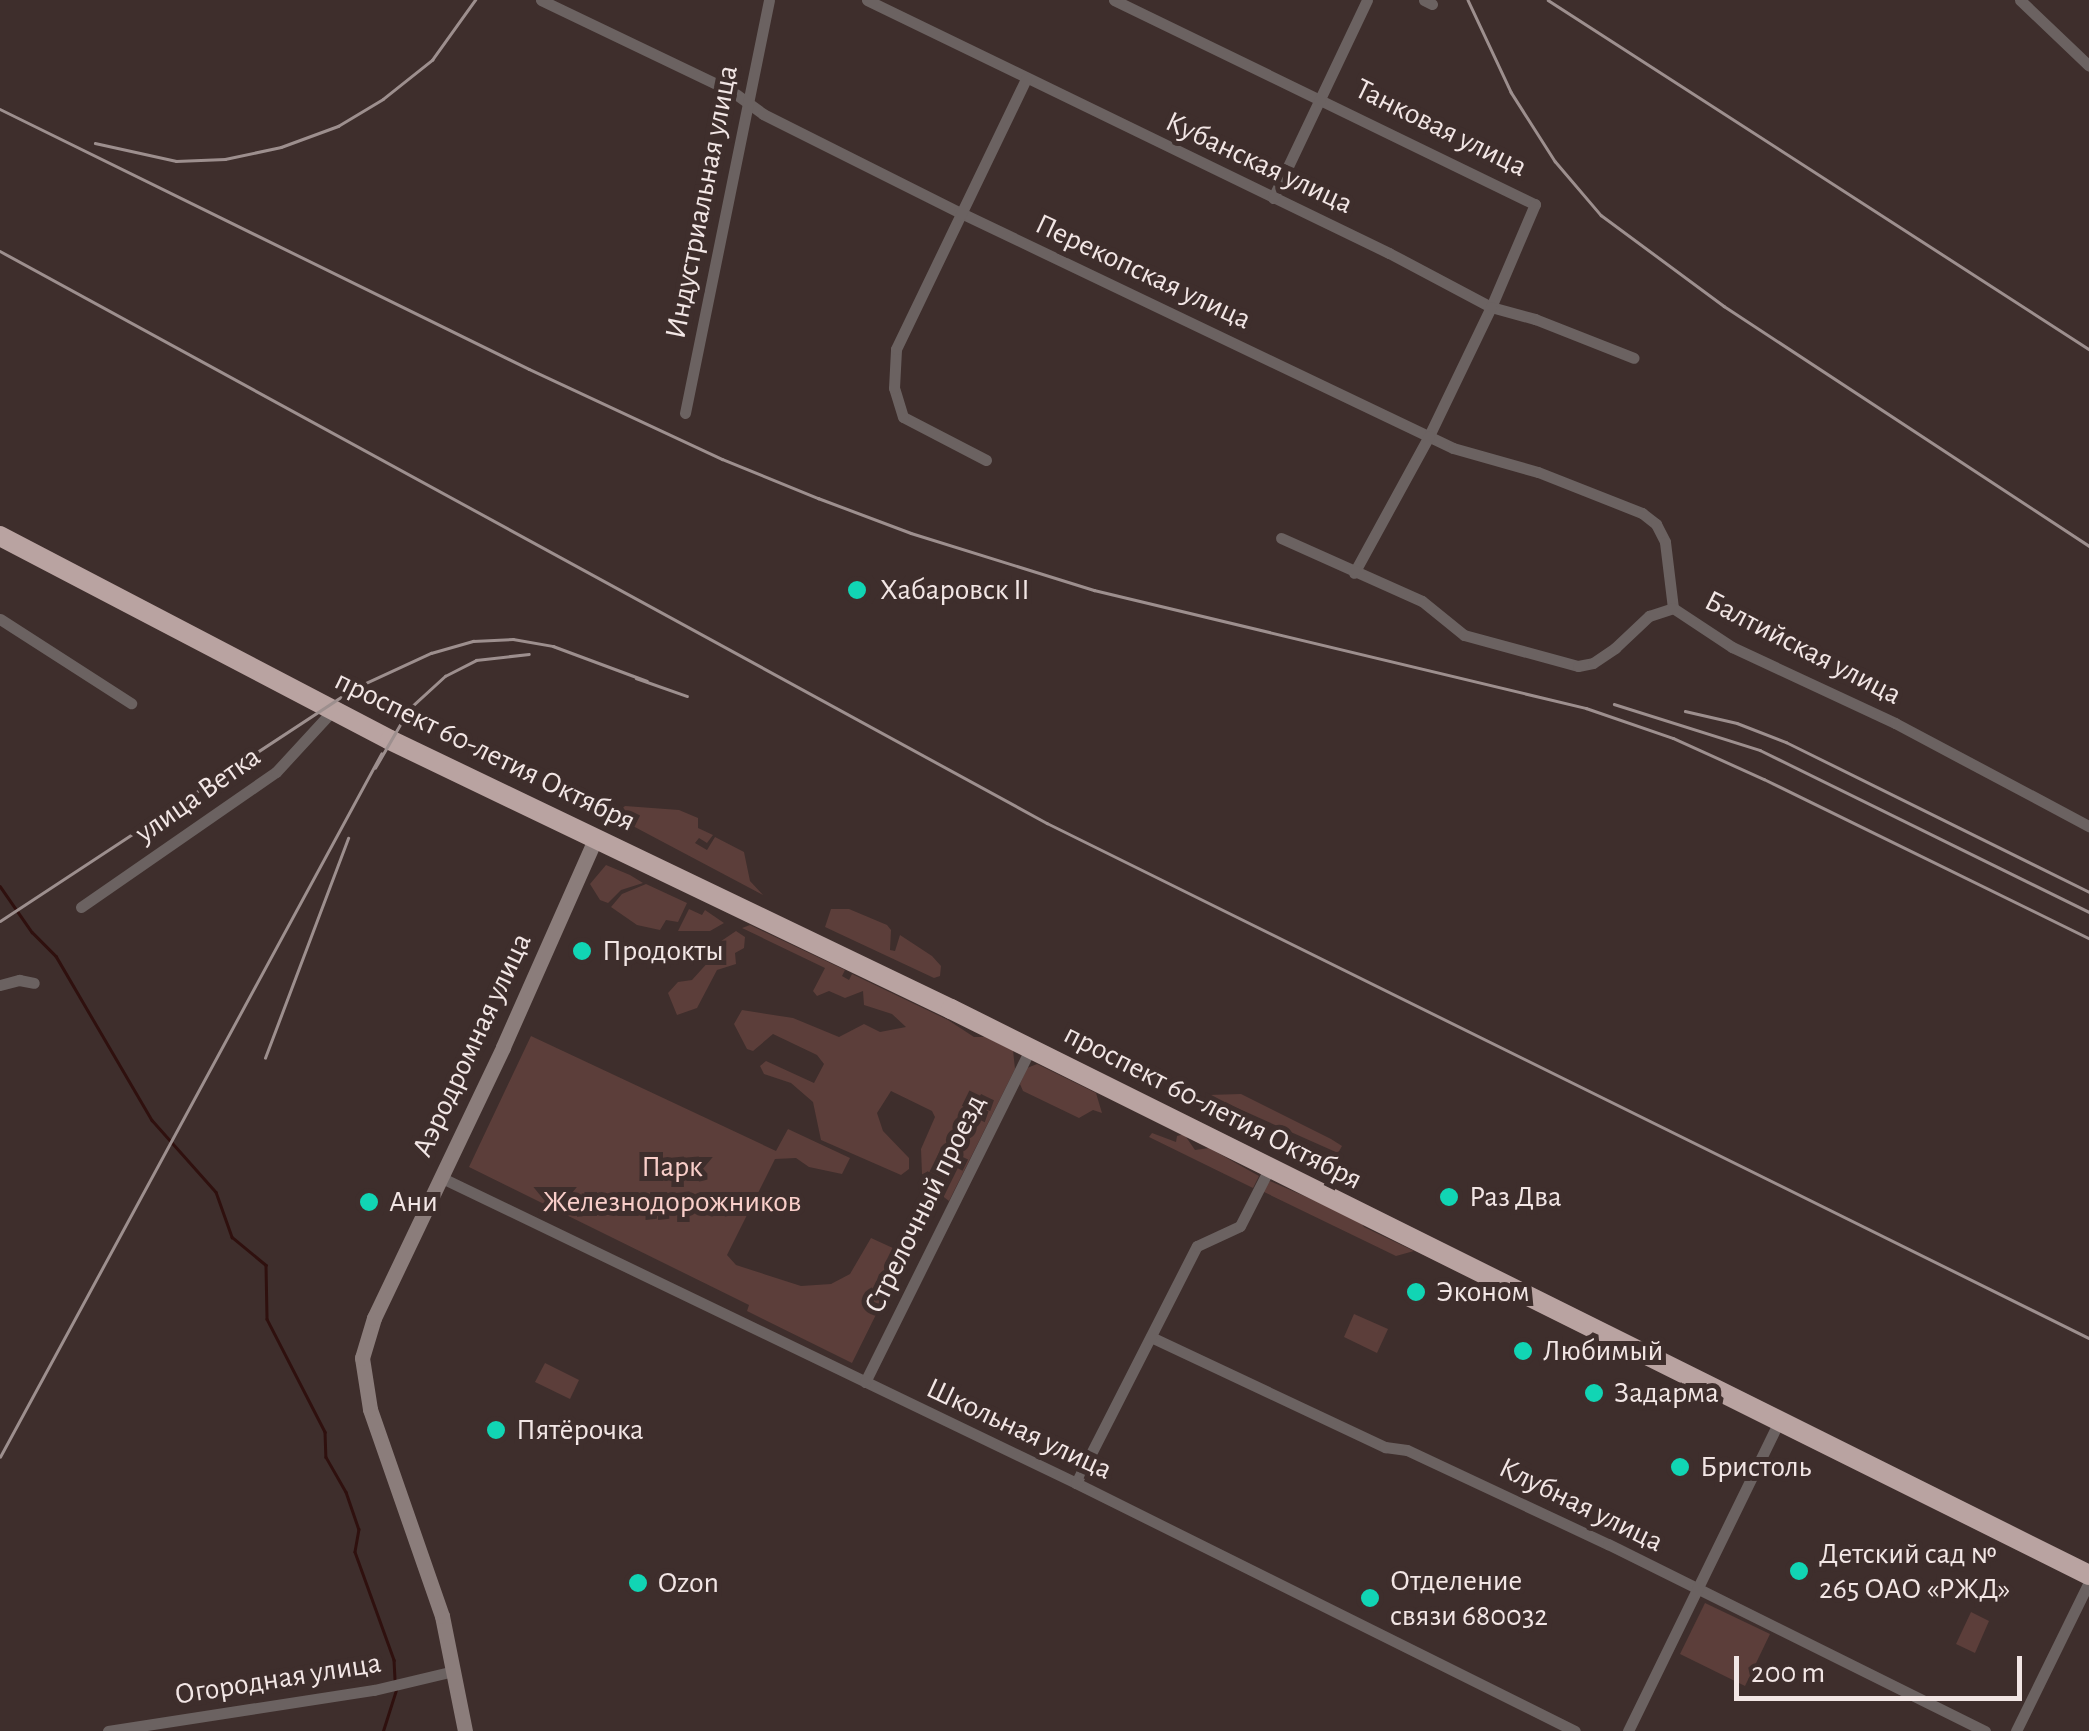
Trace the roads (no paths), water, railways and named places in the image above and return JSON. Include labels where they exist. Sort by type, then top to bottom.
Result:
[{"type":"highway","name":"проспект 60-летия Октября","points":[[0,524],[332,711],[1030,1049],[2089,1578]]},
{"type":"highway","name":"проспект 60-летия Октября","points":[[0,536],[308,697]]},
{"type":"street","name":"Перекопская улица","points":[[541,0],[960,212],[1453,448],[1538,472],[1650,518],[1665,542],[1672,608]]},
{"type":"street","name":"Индустриальная улица","points":[[685,413],[768,0]]},
{"type":"street","name":"Кубанская улица","points":[[867,0],[1492,307],[1534,318],[1634,358]]},
{"type":"street","name":"Танковая улица","points":[[1114,0],[1532,200],[1535,209],[1492,307],[1429,436],[1354,573]]},
{"type":"street","points":[[1273,198],[1368,0]]},
{"type":"street","points":[[2020,0],[2089,66]]},
{"type":"street","points":[[986,460],[903,417],[893,376],[898,337],[1026,78]]},
{"type":"street","name":"Балтийская улица","points":[[1281,538],[1422,601],[1464,635],[1578,666],[1593,663],[1649,616],[1672,608],[1732,647],[1895,723],[2089,826]]},
{"type":"street","points":[[0,620],[131,703]]},
{"type":"street","name":"улица Ветка","points":[[81,907],[276,772],[332,711]]},
{"type":"street","name":"Аэродромная улица","points":[[465,1731],[442,1616],[370,1410],[362,1375],[374,1318],[504,1048],[596,839]]},
{"type":"street","points":[[0,985],[19,980],[34,983]]},
{"type":"street","name":"Стрелочный проезд","points":[[864,1382],[1030,1049]]},
{"type":"street","points":[[1076,1482],[1197,1246],[1240,1226],[1269,1169]]},
{"type":"street","name":"Школьная улица","points":[[440,1176],[1076,1482],[1575,1731]]},
{"type":"street","name":"Клубная улица","points":[[1151,1337],[1385,1447],[1407,1450],[1608,1544],[1985,1731]]},
{"type":"street","points":[[1628,1731],[1779,1421]]},
{"type":"street","points":[[2016,1731],[2089,1578]]},
{"type":"street","name":"Огородная улица","points":[[108,1731],[393,1686],[454,1671]]},
{"type":"waterway","points":[[0,886],[32,932],[56,956],[152,1120],[216,1192],[232,1237],[266,1265],[267,1319],[325,1432],[326,1457],[346,1492],[359,1529],[355,1552],[394,1660],[395,1682]]},
{"type":"waterway","points":[[383,1731],[396,1690]]},
{"type":"railway","points":[[95,143],[176,161],[225,159],[281,147],[338,126],[383,99],[432,60],[475,0]]},
{"type":"railway","points":[[1468,0],[1511,92],[1555,161],[1601,215],[1724,306],[2089,546]]},
{"type":"railway","points":[[1548,0],[2089,349]]},
{"type":"railway","points":[[0,109],[529,369],[722,459],[818,498],[911,533],[1094,590],[1586,708],[1673,738],[2089,938]]},
{"type":"railway","points":[[0,251],[1047,823],[2089,1338]]},
{"type":"railway","points":[[0,921],[353,689],[431,653],[473,641],[513,639],[553,646],[647,681]]},
{"type":"railway","points":[[375,768],[409,709],[445,676],[476,660],[529,654]]},
{"type":"railway","points":[[636,678],[687,696]]},
{"type":"railway","points":[[1614,704],[1760,750],[2089,912]]},
{"type":"railway","points":[[1685,711],[1737,723],[1786,742],[2089,892]]},
{"type":"railway","points":[[0,1457],[381,754]]},
{"type":"railway","points":[[265,1058],[348,838]]},
{"type":"place","name":"Хабаровск II","points":[[857,590]]},
{"type":"place","name":"Продокты","points":[[582,951]]},
{"type":"place","name":"Раз Два","points":[[1449,1197]]},
{"type":"place","name":"Ани","points":[[369,1202]]},
{"type":"place","name":"Эконом","points":[[1416,1292]]},
{"type":"place","name":"Любимый","points":[[1523,1351]]},
{"type":"place","name":"Задарма","points":[[1594,1393]]},
{"type":"place","name":"Пятёрочка","points":[[496,1430]]},
{"type":"place","name":"Бристоль","points":[[1680,1467]]},
{"type":"place","name":"Детский сад № 265 ОАО «РЖД»","points":[[1799,1571]]},
{"type":"place","name":"Ozon","points":[[638,1583]]},
{"type":"place","name":"Отделение связи 680032","points":[[1370,1598]]},
{"type":"park label","name":"Парк Железнодорожников","points":[[672,1184]]}]
